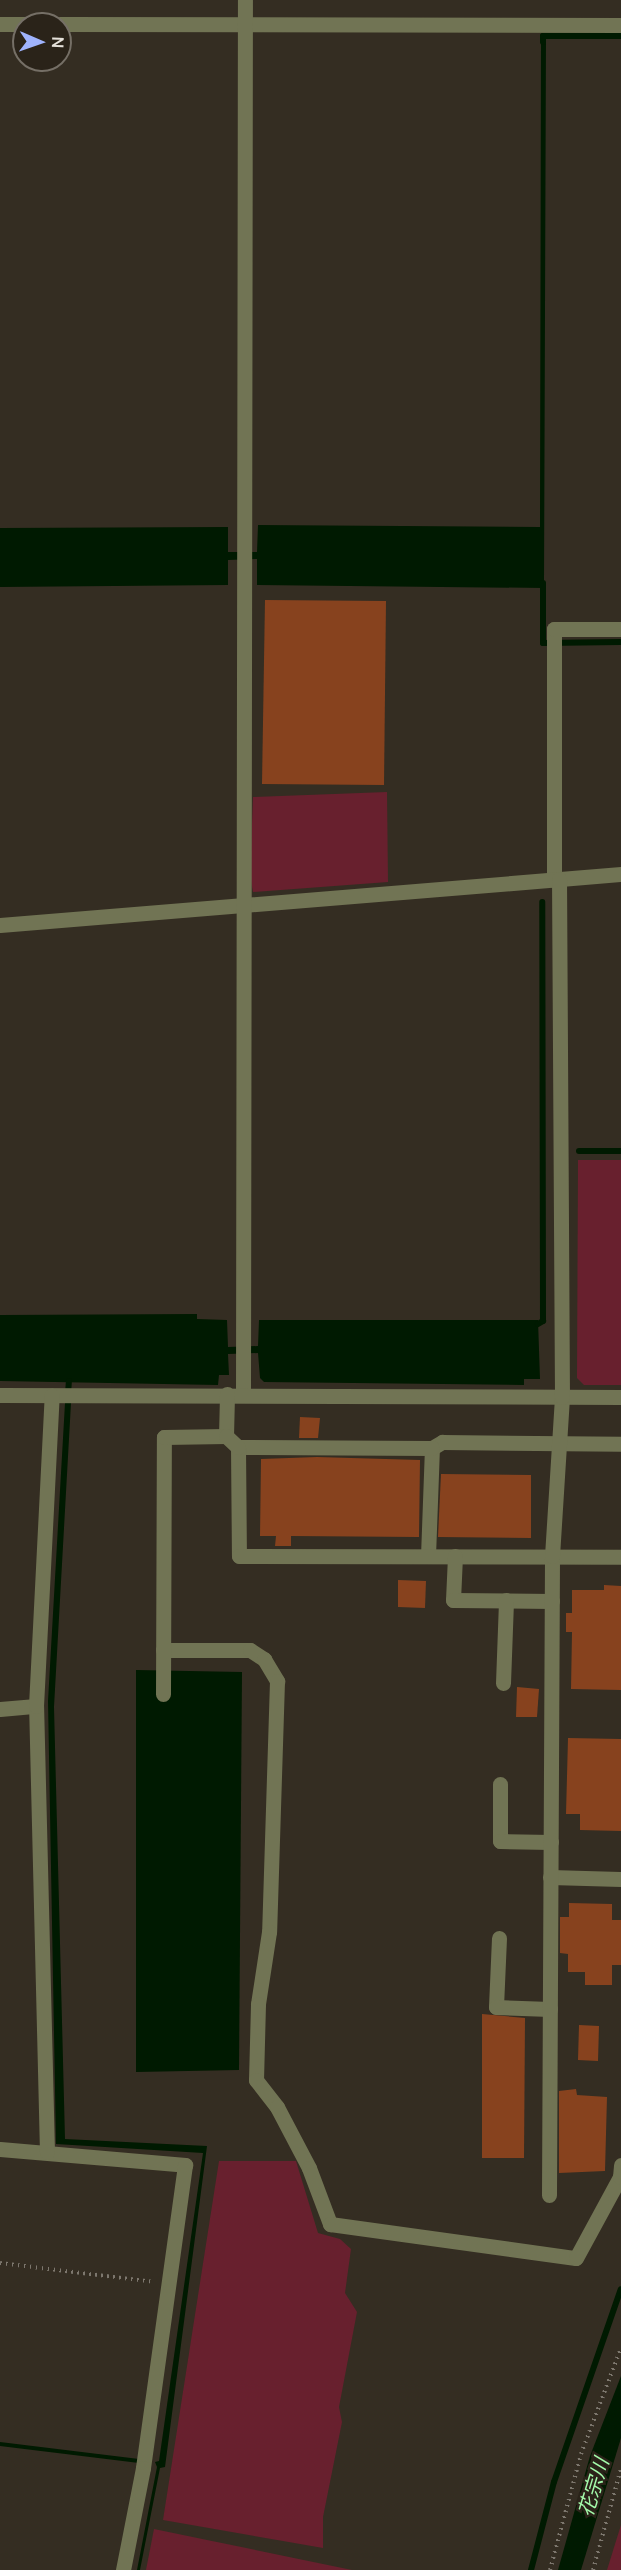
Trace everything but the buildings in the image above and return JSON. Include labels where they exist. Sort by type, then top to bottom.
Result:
[{"type":"street","points":[[226,1436],[235,1394],[243,905],[245,0]]},
{"type":"street","points":[[72,24],[621,25]]},
{"type":"street","points":[[549,2195],[552,1556],[562,1397],[554,629],[621,629]]},
{"type":"street","points":[[0,925],[621,874]]},
{"type":"street","points":[[0,1395],[621,1397]]},
{"type":"street","points":[[47,2152],[36,1706],[52,1395]]},
{"type":"street","points":[[163,1694],[164,1437],[226,1436],[238,1447],[432,1448],[442,1442],[621,1444]]},
{"type":"street","points":[[238,1447],[239,1556],[621,1557]]},
{"type":"street","points":[[428,1556],[432,1448]]},
{"type":"street","points":[[454,1556],[453,1600],[552,1601]]},
{"type":"street","points":[[503,1683],[506,1600]]},
{"type":"street","points":[[164,1650],[250,1650],[264,1659],[277,1681],[269,1932],[258,2004],[256,2080],[277,2107],[304,2158],[330,2224],[576,2258],[620,2177],[621,2165]]},
{"type":"street","points":[[0,1709],[36,1706]]},
{"type":"street","points":[[500,1784],[500,1841],[551,1842]]},
{"type":"street","points":[[550,1877],[621,1879]]},
{"type":"street","points":[[499,1938],[496,2007],[550,2009]]},
{"type":"street","points":[[0,2149],[185,2165],[143,2468],[123,2570]]},
{"type":"path","points":[[0,2263],[169,2284]]},
{"type":"path","points":[[550,2570],[582,2454],[621,2348]]},
{"type":"path","points":[[593,2570],[621,2468]]},
{"type":"shaded area","points":[[387,792],[388,882],[253,892],[250,876],[253,797]]},
{"type":"shaded area","points":[[578,1160],[621,1160],[621,1385],[584,1385],[577,1378]]},
{"type":"shaded area","points":[[219,2161],[296,2161],[318,2233],[340,2239],[351,2249],[345,2293],[357,2312],[339,2407],[342,2422],[323,2517],[323,2548],[163,2520]]},
{"type":"shaded area","points":[[621,2525],[621,2570],[607,2570]]},
{"type":"shaded area","points":[[154,2529],[352,2570],[146,2570]]},
{"type":"water","points":[[541,34],[546,34],[544,588],[257,585],[257,559],[228,560],[228,585],[0,587],[0,528],[228,527],[228,552],[257,552],[258,525],[540,527]]},
{"type":"water","points":[[197,1314],[197,1319],[227,1320],[228,1347],[258,1346],[259,1320],[538,1320],[540,1379],[524,1379],[524,1385],[264,1382],[260,1378],[258,1353],[228,1354],[229,1375],[219,1375],[218,1385],[0,1381],[0,1315]]},
{"type":"water","points":[[65,1403],[71,1403],[54,1707],[65,2139],[207,2146],[165,2467],[160,2468],[140,2570],[137,2570],[157,2467],[155,2462],[159,2461],[203,2153],[56,2144],[48,1701]]},
{"type":"water","points":[[136,1670],[242,1672],[239,2070],[136,2072]]},
{"type":"water","name":"花宗川","points":[[621,2376],[621,2438],[581,2570],[558,2570],[590,2456]]},
{"type":"water","points":[[0,2442],[139,2459],[139,2463],[0,2446]]},
{"type":"waterway","points":[[543,42],[543,36],[621,36]]},
{"type":"waterway","points":[[543,583],[543,643],[621,642]]},
{"type":"waterway","points":[[538,1324],[543,1321],[542,902]]},
{"type":"waterway","points":[[579,1151],[621,1151]]},
{"type":"waterway","points":[[68,1394],[69,1381]]},
{"type":"waterway","points":[[531,2570],[554,2482],[621,2289]]}]
